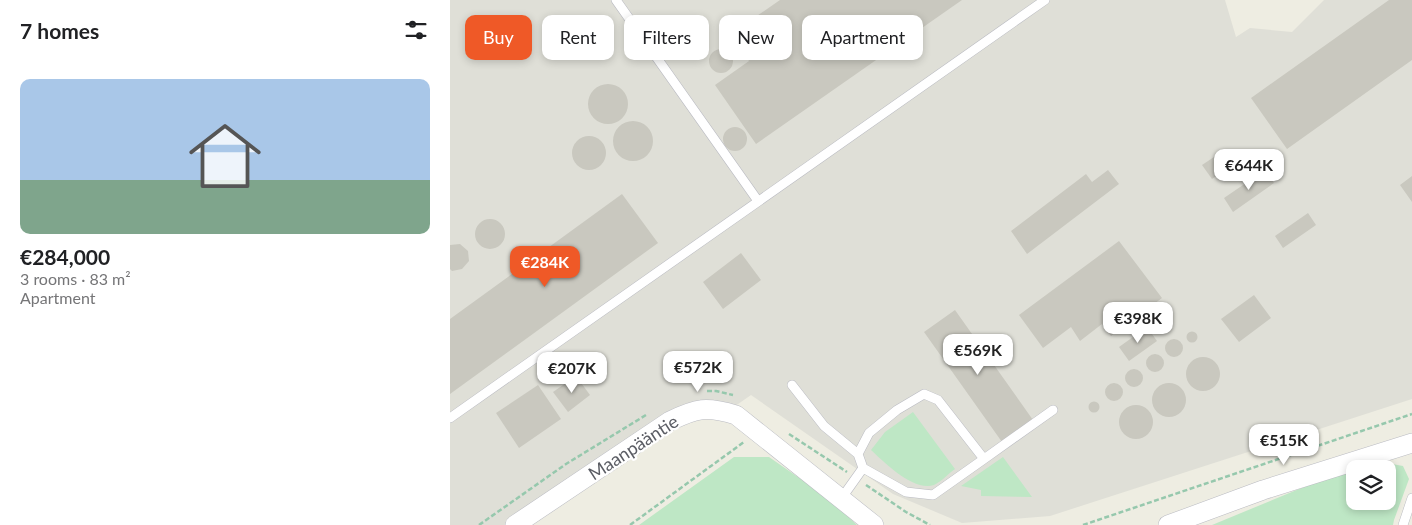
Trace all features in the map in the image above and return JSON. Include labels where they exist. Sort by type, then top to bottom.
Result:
[{"type":"street","name":"Maanpääntie","points":[[516,525],[670,421],[690,411],[708,408],[736,415],[874,525]]},
{"type":"street","points":[[1168,525],[1263,490],[1412,443]]},
{"type":"lane","points":[[616,0],[758,200]]},
{"type":"lane","points":[[450,418],[1045,0]]},
{"type":"lane","points":[[792,385],[824,426],[858,454],[863,468],[906,492],[933,495],[1053,410]]},
{"type":"lane","points":[[858,454],[869,433],[897,410],[924,394],[938,400],[984,459]]},
{"type":"lane","points":[[842,499],[863,468]]},
{"type":"lane","points":[[1403,525],[1412,498]]},
{"type":"path","points":[[704,391],[730,393],[736,397]]},
{"type":"path","points":[[478,525],[566,464],[650,412]]},
{"type":"path","points":[[1083,525],[1412,414]]},
{"type":"path","points":[[630,525],[758,432]]},
{"type":"path","points":[[787,432],[890,502],[930,525]]},
{"type":"shaded area","points":[[450,0],[1225,0],[1236,37],[1250,28],[1292,32],[1324,0],[1412,0],[1412,399],[1050,516],[962,523],[893,494],[751,395],[718,418],[696,418],[667,428],[528,525],[450,525]]},
{"type":"green space","points":[[913,412],[955,469],[934,485],[918,484],[900,475],[871,450],[885,432]]},
{"type":"green space","points":[[734,457],[769,457],[828,498],[857,525],[639,525]]},
{"type":"green space","points":[[1003,457],[1032,497],[981,496],[981,490],[961,486]]},
{"type":"green space","points":[[1396,465],[1403,466],[1409,479],[1393,525],[1212,525],[1333,475],[1346,471],[1346,510],[1396,510]]},
{"type":"building","points":[[780,0],[962,0],[923,27],[923,15],[802,15],[802,60],[876,60],[756,144],[715,85],[748,60],[792,60],[792,15],[758,15]]},
{"type":"building","points":[[1389,0],[1412,0],[1412,60],[1287,149],[1251,98]]},
{"type":"building","points":[[719,49],[719,60],[733,60],[732,66],[726,72],[721,73],[716,72],[710,66],[709,61],[710,56]]},
{"type":"building","points":[[612,84],[619,87],[625,93],[628,104],[627,112],[619,121],[612,124],[604,124],[597,121],[589,112],[588,100],[591,93],[600,85]]},
{"type":"building","points":[[637,121],[644,124],[650,130],[653,141],[652,149],[644,158],[637,161],[629,161],[622,158],[614,149],[613,137],[616,130],[625,122]]},
{"type":"building","points":[[735,127],[744,130],[747,139],[744,148],[735,151],[726,148],[723,139],[726,130]]},
{"type":"building","points":[[589,136],[601,141],[606,153],[601,165],[589,170],[577,165],[572,153],[577,141]]},
{"type":"building","points":[[1226,149],[1235,163],[1212,179],[1202,165]]},
{"type":"building","points":[[1108,170],[1119,184],[1027,254],[1011,231],[1086,174],[1092,182]]},
{"type":"building","points":[[1265,170],[1274,183],[1233,212],[1224,198]]},
{"type":"building","points":[[1412,176],[1412,202],[1400,185]]},
{"type":"building","points":[[622,194],[658,243],[450,394],[450,319]]},
{"type":"building","points":[[1308,213],[1316,225],[1283,248],[1275,236]]},
{"type":"building","points":[[490,219],[501,223],[505,234],[501,245],[490,249],[479,245],[475,234],[479,223]]},
{"type":"building","points":[[1119,241],[1162,298],[1111,336],[1102,324],[1080,341],[1071,327],[1043,348],[1019,315]]},
{"type":"building","points":[[460,244],[468,251],[469,261],[462,269],[452,271],[450,269],[450,245]]},
{"type":"building","points":[[741,253],[761,280],[723,309],[703,282]]},
{"type":"building","points":[[1254,295],[1271,318],[1239,342],[1221,319]]},
{"type":"building","points":[[955,310],[1033,420],[1002,442],[924,332]]},
{"type":"building","points":[[1147,327],[1157,341],[1129,361],[1119,347]]},
{"type":"building","points":[[1190,332],[1194,332],[1197,337],[1196,341],[1190,342],[1187,339],[1187,335]]},
{"type":"building","points":[[1174,339],[1180,342],[1183,348],[1180,354],[1174,357],[1168,354],[1165,348],[1168,342]]},
{"type":"building","points":[[1155,354],[1161,357],[1164,363],[1161,369],[1155,372],[1149,369],[1146,363],[1149,357]]},
{"type":"building","points":[[1203,357],[1210,358],[1215,362],[1219,367],[1219,381],[1215,386],[1210,390],[1203,391],[1196,390],[1191,386],[1187,381],[1186,374],[1187,367],[1191,362],[1196,358]]},
{"type":"building","points":[[1134,369],[1140,372],[1143,378],[1140,384],[1134,387],[1128,384],[1125,378],[1128,372]]},
{"type":"building","points":[[576,376],[590,395],[568,412],[553,392]]},
{"type":"building","points":[[1114,383],[1120,386],[1123,392],[1120,398],[1114,401],[1108,398],[1105,392],[1108,386]]},
{"type":"building","points":[[1169,383],[1176,384],[1181,388],[1185,393],[1185,407],[1181,412],[1176,416],[1169,417],[1162,416],[1157,412],[1153,407],[1152,400],[1153,393],[1157,388],[1162,384]]},
{"type":"building","points":[[538,385],[561,419],[519,448],[496,413]]},
{"type":"building","points":[[1092,402],[1096,402],[1099,407],[1098,411],[1092,412],[1089,409],[1089,405]]},
{"type":"building","points":[[1136,405],[1143,406],[1148,410],[1152,415],[1152,429],[1148,434],[1143,438],[1136,439],[1129,438],[1124,434],[1120,429],[1119,422],[1120,415],[1124,410],[1129,406]]}]
